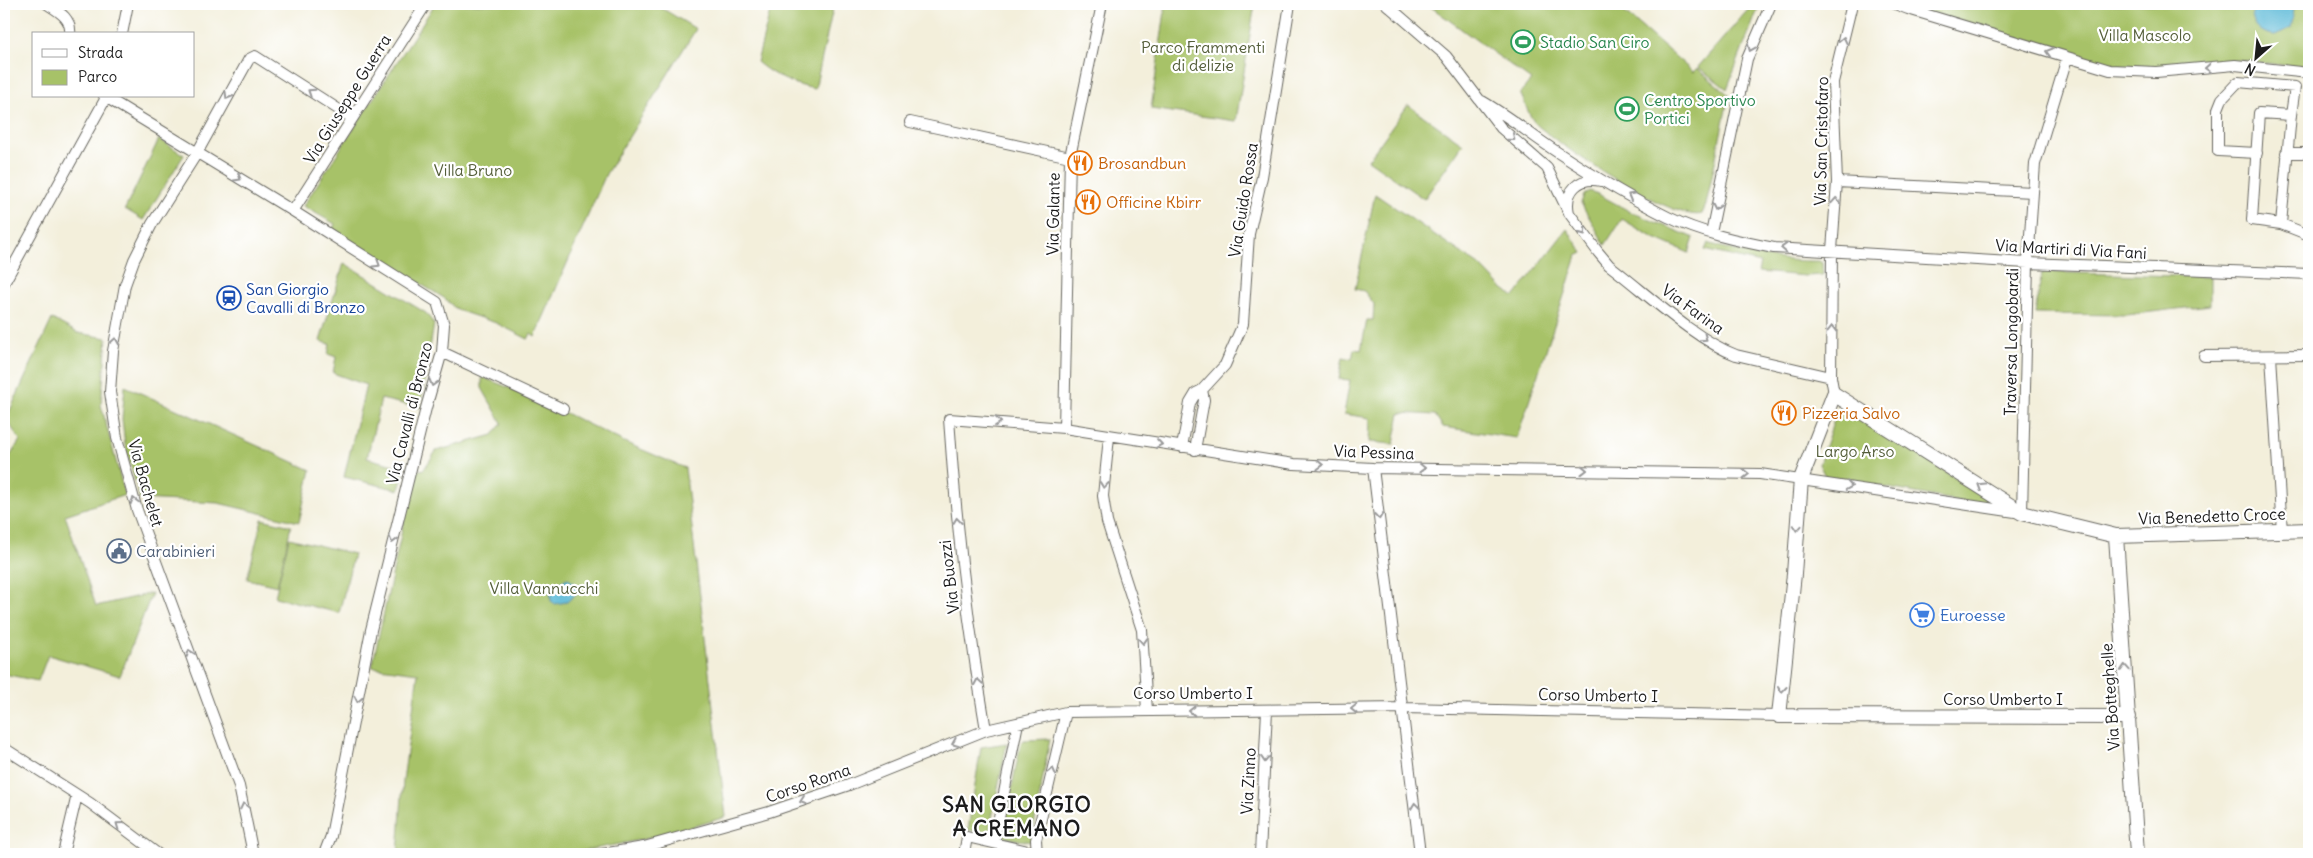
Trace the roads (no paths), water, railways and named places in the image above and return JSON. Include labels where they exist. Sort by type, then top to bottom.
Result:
[{"type":"main road","points":[[1779,716],[1794,574],[1801,479],[1834,394],[2022,513]]},
{"type":"main road","name":"Via Benedetto Croce","points":[[2022,513],[2116,536],[2309,530]]},
{"type":"main road","name":"Via Botteghelle","points":[[2116,536],[2137,854]]},
{"type":"main road","name":"Corso Umberto I","points":[[1779,716],[2129,717]]},
{"type":"street","points":[[47,4],[62,13],[71,29],[70,32]]},
{"type":"street","points":[[122,32],[128,4]]},
{"type":"street","name":"Via Giuseppe Guerra","points":[[293,211],[426,4]]},
{"type":"street","name":"Via Galante","points":[[1064,428],[1070,158],[1102,4]]},
{"type":"street","name":"Via Guido Rossa","points":[[1182,447],[1190,402],[1196,393],[1202,390],[1225,365],[1243,324],[1249,234],[1262,177],[1290,4]]},
{"type":"street","name":"Via Farina","points":[[1386,4],[1446,56],[1501,128],[1547,168],[1569,213],[1610,265],[1704,339],[1736,355],[1831,377]]},
{"type":"street","points":[[1711,233],[1747,59],[1771,4]]},
{"type":"street","name":"Via San Cristofaro","points":[[1831,377],[1832,250],[1837,182],[1833,82],[1852,4]]},
{"type":"street","points":[[1895,4],[2110,70],[2156,72],[2235,65],[2309,73]]},
{"type":"street","name":"Via Bachelet","points":[[253,854],[239,786],[137,510],[117,438],[110,392],[113,351],[125,285],[152,224],[197,153],[249,59],[255,56],[352,118]]},
{"type":"street","name":"Traversa Longobardi","points":[[2022,513],[2028,263],[2035,164],[2067,58]]},
{"type":"street","points":[[2256,153],[2218,150],[2218,109],[2222,99],[2238,82],[2295,87],[2286,153],[2281,224]]},
{"type":"street","points":[[5,279],[105,98]]},
{"type":"street","name":"Via Cavalli di Bronzo","points":[[108,98],[293,211],[436,302],[444,325],[442,352],[423,418],[375,614],[331,836],[324,854]]},
{"type":"street","name":"Via Farina","points":[[1482,101],[1510,117],[1556,151],[1604,181],[1669,217],[1711,233],[1774,248],[1832,250]]},
{"type":"street","points":[[2291,115],[2259,113],[2252,220],[2281,224],[2309,235]]},
{"type":"street","points":[[910,122],[1070,158]]},
{"type":"street","points":[[2286,153],[2309,154]]},
{"type":"street","points":[[1569,213],[1568,197],[1577,184],[1592,179],[1604,181]]},
{"type":"street","points":[[1837,182],[2033,192]]},
{"type":"street","name":"Via Martiri di Via Fani","points":[[1832,250],[2028,263],[2309,274]]},
{"type":"street","points":[[442,352],[563,409]]},
{"type":"street","points":[[2204,356],[2309,355]]},
{"type":"street","points":[[2271,356],[2282,532]]},
{"type":"street","points":[[1831,377],[1834,394]]},
{"type":"street","points":[[1195,450],[1204,400],[1202,390]]},
{"type":"street","name":"Via Pessina","points":[[949,419],[1064,428],[1294,464],[1373,468],[1760,474],[1801,479]]},
{"type":"street","name":"Via Buozzi","points":[[949,419],[956,514],[974,661],[986,730]]},
{"type":"street","points":[[1109,436],[1103,496],[1107,522],[1142,630],[1147,711]]},
{"type":"street","points":[[1373,468],[1420,854]]},
{"type":"street","points":[[1801,479],[2022,513]]},
{"type":"street","name":"Corso Umberto I","points":[[1018,723],[1066,712],[1403,708],[1779,716]]},
{"type":"street","name":"Via Zinno","points":[[1260,854],[1267,710]]},
{"type":"street","points":[[964,854],[967,836],[1037,854],[1036,840],[1066,712]]},
{"type":"street","points":[[994,843],[1018,723]]},
{"type":"street","name":"Corso Roma","points":[[602,854],[644,847],[769,812],[866,779],[986,730],[1018,723]]},
{"type":"street","points":[[5,751],[77,795],[158,854]]},
{"type":"street","points":[[63,854],[77,795]]},
{"type":"water","points":[[2254,4],[2295,4],[2291,28],[2275,35],[2259,29],[2252,15]]},
{"type":"water","points":[[567,578],[577,585],[579,591],[567,602],[555,604],[551,601],[550,589]]},
{"type":"place","name":"Stadio San Ciro","points":[[1523,42]]},
{"type":"place","name":"Centro Sportivo Portici","points":[[1627,109]]},
{"type":"place","name":"Brosandbun","points":[[1080,163]]},
{"type":"place","name":"Officine Kbirr","points":[[1088,202]]},
{"type":"place","name":"San Giorgio Cavalli di Bronzo","points":[[229,298]]},
{"type":"place","name":"Pizzeria Salvo","points":[[1784,413]]},
{"type":"place","name":"Carabinieri","points":[[119,551]]},
{"type":"place","name":"Euroesse","points":[[1922,615]]},
{"type":"district","name":"SAN GIORGIO A CREMANO","points":[[1017,817]]},
{"type":"park label","name":"Villa Mascolo","points":[[2145,35]]},
{"type":"park label","name":"Parco Frammenti di delizie","points":[[1203,56]]},
{"type":"park label","name":"Villa Bruno","points":[[473,170]]},
{"type":"park label","name":"Largo Arso","points":[[1855,451]]},
{"type":"park label","name":"Villa Vannucchi","points":[[544,588]]}]
